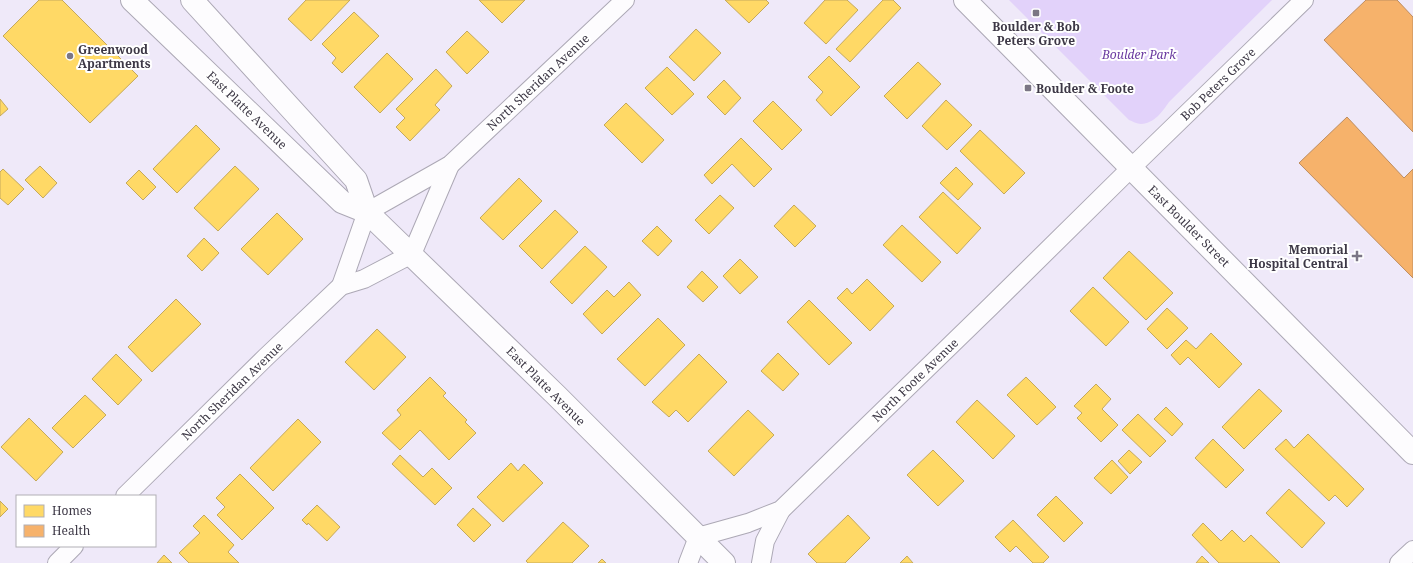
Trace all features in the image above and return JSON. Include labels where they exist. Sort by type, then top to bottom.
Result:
[{"type":"main road","name":"East Platte Avenue","points":[[132,0],[342,202],[367,212],[412,254],[724,563]]},
{"type":"main road","name":"East Platte Avenue","points":[[192,0],[356,180],[367,212]]},
{"type":"main road","name":"East Boulder Street","points":[[965,0],[1413,453]]},
{"type":"street","name":"North Sheridan Avenue","points":[[341,286],[367,212],[450,165],[625,0]]},
{"type":"street","name":"Bob Peters Grove","points":[[1131,168],[1304,0]]},
{"type":"street","name":"North Sheridan Avenue","points":[[126,495],[266,357],[341,286],[364,279],[412,254],[450,165]]},
{"type":"street","name":"North Foote Avenue","points":[[698,537],[748,523],[781,510],[1131,168]]},
{"type":"street","points":[[761,563],[765,541],[781,510]]},
{"type":"street","points":[[688,563],[698,537]]},
{"type":"street","points":[[57,563],[73,547]]},
{"type":"street","points":[[1400,563],[1413,550]]},
{"type":"green space","name":"Boulder Park","points":[[1009,0],[1272,0],[1169,102],[1158,116],[1150,122],[1141,124],[1129,120]]},
{"type":"building: Homes","name":"Greenwood Apartments","points":[[39,0],[62,0],[138,76],[90,123],[3,36]]},
{"type":"building: Homes","points":[[306,0],[350,0],[311,41],[288,19]]},
{"type":"building: Homes","points":[[479,0],[525,0],[502,23]]},
{"type":"building: Homes","points":[[725,0],[766,0],[769,3],[749,23]]},
{"type":"building: Homes","points":[[825,0],[847,0],[858,10],[826,44],[804,23]]},
{"type":"building: Homes","points":[[883,0],[893,0],[901,8],[850,62],[836,49]]},
{"type":"building: Homes","points":[[354,12],[379,36],[342,73],[332,63],[336,58],[322,44]]},
{"type":"building: Homes","points":[[696,29],[721,53],[694,81],[669,57]]},
{"type":"building: Homes","points":[[467,31],[489,52],[467,74],[446,52]]},
{"type":"building: Homes","points":[[387,53],[413,79],[380,113],[354,87]]},
{"type":"building: Homes","points":[[829,56],[860,87],[831,116],[816,100],[823,92],[808,77]]},
{"type":"building: Homes","points":[[918,62],[941,84],[907,119],[884,96]]},
{"type":"building: Homes","points":[[667,67],[694,94],[672,115],[645,88]]},
{"type":"building: Homes","points":[[436,69],[452,86],[435,105],[440,110],[410,141],[396,127],[405,118],[396,109]]},
{"type":"building: Homes","points":[[724,80],[741,98],[725,115],[707,97]]},
{"type":"building: Homes","points":[[0,99],[8,109],[0,116]]},
{"type":"building: Homes","points":[[946,100],[972,125],[947,150],[922,126]]},
{"type":"building: Homes","points":[[773,101],[802,130],[782,150],[753,121]]},
{"type":"building: Homes","points":[[626,103],[664,140],[642,163],[604,125]]},
{"type":"building: Homes","points":[[196,125],[220,149],[177,193],[153,169]]},
{"type":"building: Homes","points":[[980,130],[1025,173],[1004,194],[960,151]]},
{"type":"building: Homes","points":[[741,138],[772,169],[754,187],[732,164],[712,184],[704,175]]},
{"type":"building: Homes","points":[[40,166],[57,183],[43,198],[25,180]]},
{"type":"building: Homes","points":[[235,166],[259,189],[218,231],[194,208]]},
{"type":"building: Homes","points":[[956,167],[973,184],[958,200],[940,183]]},
{"type":"building: Homes","points":[[3,169],[24,189],[8,205],[0,198],[0,172]]},
{"type":"building: Homes","points":[[139,170],[156,187],[143,200],[126,183]]},
{"type":"building: Homes","points":[[519,178],[542,201],[503,240],[480,218]]},
{"type":"building: Homes","points":[[943,192],[981,228],[957,254],[919,217]]},
{"type":"building: Homes","points":[[720,195],[734,208],[709,234],[695,220]]},
{"type":"building: Homes","points":[[794,205],[816,226],[795,247],[774,226]]},
{"type":"building: Homes","points":[[555,210],[578,232],[542,269],[519,246]]},
{"type":"building: Homes","points":[[277,213],[303,239],[268,275],[241,249]]},
{"type":"building: Homes","points":[[902,225],[941,262],[922,282],[883,245]]},
{"type":"building: Homes","points":[[657,226],[672,241],[658,256],[642,241]]},
{"type":"building: Homes","points":[[204,238],[219,253],[202,271],[187,256]]},
{"type":"building: Homes","points":[[585,246],[607,267],[572,304],[550,282]]},
{"type":"building: Homes","points":[[1129,251],[1173,293],[1146,320],[1103,278]]},
{"type":"building: Homes","points":[[740,259],[758,277],[740,294],[723,276]]},
{"type":"building: Homes","points":[[702,271],[718,287],[703,302],[687,287]]},
{"type":"building: Homes","points":[[867,279],[894,306],[870,331],[837,298],[847,288],[852,294]]},
{"type":"building: Homes","points":[[629,282],[641,295],[602,334],[583,314],[607,290],[614,297]]},
{"type":"building: Homes","points":[[1093,287],[1129,322],[1106,346],[1070,311]]},
{"type":"building: Homes","points":[[176,299],[201,324],[152,372],[128,347]]},
{"type":"building: Homes","points":[[809,300],[852,343],[829,365],[787,322]]},
{"type":"building: Homes","points":[[1167,308],[1188,328],[1167,349],[1147,329]]},
{"type":"building: Homes","points":[[658,318],[685,345],[645,386],[617,359]]},
{"type":"building: Homes","points":[[377,329],[406,357],[374,390],[345,362]]},
{"type":"building: Homes","points":[[1211,333],[1242,364],[1219,388],[1188,357],[1180,365],[1171,355],[1186,340],[1196,349]]},
{"type":"building: Homes","points":[[778,353],[799,374],[783,391],[761,371]]},
{"type":"building: Homes","points":[[116,354],[142,380],[118,405],[92,379]]},
{"type":"building: Homes","points":[[699,354],[727,382],[688,422],[676,410],[669,417],[652,402]]},
{"type":"building: Homes","points":[[430,377],[446,393],[443,396],[467,420],[465,422],[476,433],[449,460],[420,430],[400,450],[382,433],[401,415],[397,410]]},
{"type":"building: Homes","points":[[1026,377],[1056,407],[1037,425],[1007,395]]},
{"type":"building: Homes","points":[[1096,384],[1111,399],[1102,409],[1118,425],[1101,442],[1077,418],[1082,413],[1074,406]]},
{"type":"building: Homes","points":[[1259,389],[1282,411],[1244,449],[1222,427]]},
{"type":"building: Homes","points":[[85,395],[106,415],[73,448],[52,428]]},
{"type":"building: Homes","points":[[977,400],[1015,436],[993,459],[956,422]]},
{"type":"building: Homes","points":[[1166,407],[1183,424],[1172,436],[1154,419]]},
{"type":"building: Homes","points":[[748,410],[774,435],[734,476],[708,451]]},
{"type":"building: Homes","points":[[1138,414],[1166,441],[1150,457],[1122,430]]},
{"type":"building: Homes","points":[[29,418],[63,452],[36,481],[1,447]]},
{"type":"building: Homes","points":[[298,419],[321,442],[273,491],[250,468]]},
{"type":"building: Homes","points":[[1308,434],[1364,489],[1347,507],[1335,495],[1329,501],[1275,449],[1286,439],[1294,448]]},
{"type":"building: Homes","points":[[1213,439],[1244,470],[1226,488],[1195,458]]},
{"type":"building: Homes","points":[[933,450],[964,481],[938,506],[907,475]]},
{"type":"building: Homes","points":[[1129,450],[1142,462],[1130,474],[1118,461]]},
{"type":"building: Homes","points":[[400,455],[423,477],[432,468],[452,488],[435,505],[392,464]]},
{"type":"building: Homes","points":[[1112,460],[1128,477],[1111,494],[1094,478]]},
{"type":"building: Homes","points":[[511,463],[518,471],[524,464],[543,483],[503,522],[477,497]]},
{"type":"building: Homes","points":[[240,474],[274,508],[242,540],[217,515],[225,507],[216,498]]},
{"type":"building: Homes","points":[[1289,489],[1325,523],[1302,548],[1266,513]]},
{"type":"building: Homes","points":[[1056,496],[1083,523],[1064,542],[1037,515]]},
{"type":"building: Homes","points":[[0,501],[8,509],[0,517]]},
{"type":"building: Homes","points":[[317,505],[340,527],[327,541],[308,523],[307,525],[302,520]]},
{"type":"building: Homes","points":[[473,508],[491,525],[474,542],[457,525]]},
{"type":"building: Homes","points":[[204,515],[234,545],[228,552],[239,563],[189,563],[179,553],[200,533],[193,526]]},
{"type":"building: Homes","points":[[848,515],[870,538],[845,563],[817,563],[808,554]]},
{"type":"building: Homes","points":[[1013,520],[1049,557],[1043,563],[1033,563],[1016,546],[1010,552],[995,537]]},
{"type":"building: Homes","points":[[563,522],[589,546],[572,563],[528,563],[526,561]]},
{"type":"building: Homes","points":[[1203,523],[1221,541],[1232,530],[1244,542],[1251,535],[1280,563],[1219,563],[1192,535]]},
{"type":"building: Homes","points":[[164,555],[172,563],[157,563]]},
{"type":"building: Homes","points":[[907,556],[913,563],[900,563]]},
{"type":"building: Homes","points":[[1202,556],[1209,563],[1196,563]]},
{"type":"building: Homes","points":[[602,559],[606,563],[598,563]]},
{"type":"building: Health","points":[[1366,0],[1397,0],[1413,17],[1413,132],[1324,40]]},
{"type":"building: Health","points":[[1347,117],[1404,178],[1413,169],[1413,278],[1299,163]]},
{"type":"place","name":"Boulder & Bob Peters Grove","points":[[1036,13]]},
{"type":"place","name":"Greenwood Apartments","points":[[70,56]]},
{"type":"place","name":"Boulder & Foote","points":[[1028,88]]},
{"type":"place","name":"Memorial Hospital Central","points":[[1357,256]]}]
